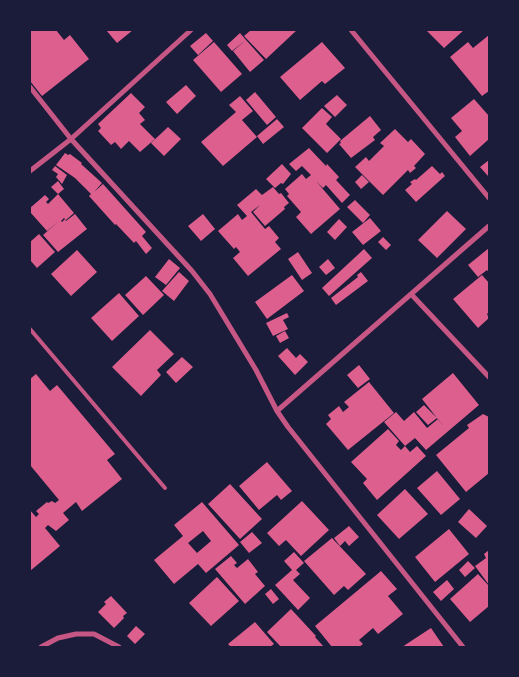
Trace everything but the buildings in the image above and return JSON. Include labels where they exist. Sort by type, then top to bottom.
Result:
[{"type":"street","points":[[30,172],[71,140],[191,30]]},
{"type":"street","points":[[351,30],[489,198]]},
{"type":"street","points":[[30,87],[71,140],[192,271],[210,294],[256,370],[277,411],[463,647]]},
{"type":"street","points":[[277,411],[489,226]]},
{"type":"street","points":[[411,294],[489,376]]},
{"type":"street","points":[[40,647],[58,638],[76,634],[94,634],[119,647]]},
{"type":"lane","points":[[30,328],[165,488]]}]
